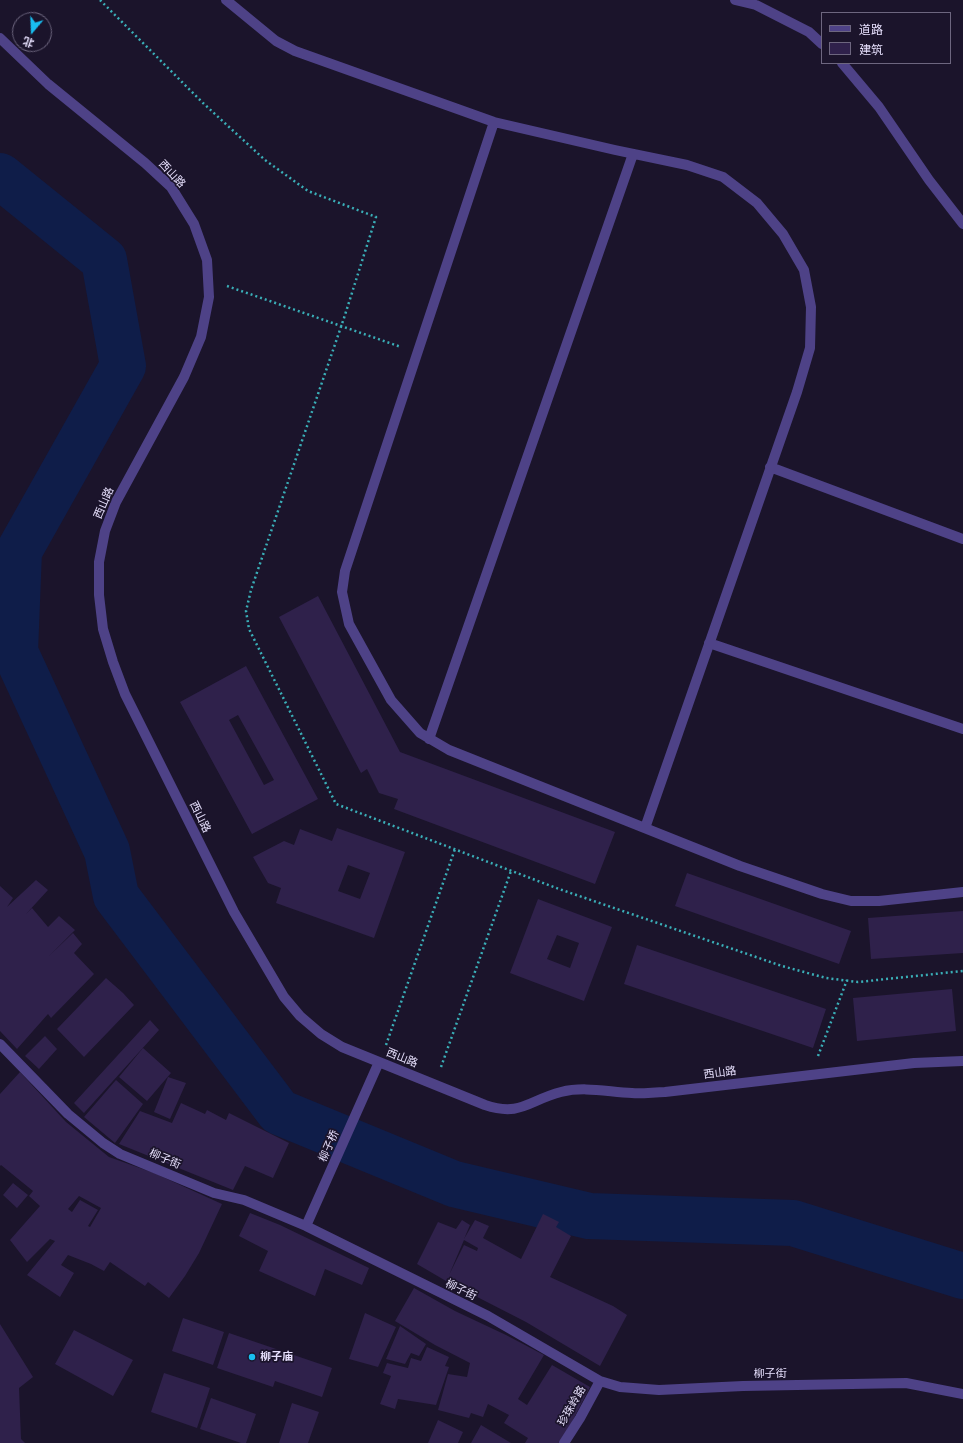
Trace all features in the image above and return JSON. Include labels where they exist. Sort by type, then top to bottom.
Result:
[{"type":"street","points":[[226,0],[276,41],[295,51],[494,122],[687,165],[723,177],[757,203],[783,234],[804,270],[811,307],[810,348],[797,392],[645,828]]},
{"type":"street","points":[[735,0],[756,4],[809,32],[821,43]]},
{"type":"street","name":"西山路","points":[[0,38],[48,84],[171,187],[194,224],[207,260],[210,297],[200,337],[184,377],[116,502],[106,531],[99,562],[99,595],[103,629],[125,694],[234,912],[284,997],[300,1016],[322,1034],[342,1047],[434,1085],[498,1109],[509,1110],[523,1107],[560,1092],[580,1088],[632,1093],[659,1092],[914,1063],[963,1061]]},
{"type":"street","points":[[843,64],[879,107],[929,180],[963,224]]},
{"type":"street","points":[[494,122],[344,571],[342,592],[349,624],[391,700],[420,733],[449,750],[740,866],[822,894],[851,901],[879,901],[963,892]]},
{"type":"street","points":[[429,739],[633,154]]},
{"type":"street","points":[[770,467],[963,539]]},
{"type":"street","points":[[710,643],[963,729]]},
{"type":"street","name":"柳子街","points":[[0,1044],[68,1114],[103,1143],[120,1154],[214,1193],[244,1200],[306,1226],[488,1316],[600,1381],[620,1387],[659,1390],[743,1386],[906,1383],[963,1394]]},
{"type":"street","name":"柳子桥","points":[[306,1226],[379,1062]]},
{"type":"street","name":"珍珠岭路","points":[[564,1443],[580,1418],[600,1381]]},
{"type":"path","points":[[100,0],[203,103],[266,160],[308,191],[376,217],[341,327],[250,590],[246,611],[249,629],[336,804],[559,889],[782,966],[826,978],[858,982],[963,971]]},
{"type":"path","points":[[208,279],[341,327],[417,352]]},
{"type":"path","points":[[379,1062],[455,849]]},
{"type":"path","points":[[434,1085],[511,871]]},
{"type":"path","points":[[810,1075],[847,980]]},
{"type":"building","points":[[318,596],[400,752],[615,832],[595,884],[394,809],[398,799],[379,793],[367,769],[361,773],[279,617]]},
{"type":"building","points":[[246,666],[318,799],[252,834],[180,702]],"holes":[[[238,715],[274,780],[264,785],[229,720]]]},
{"type":"building","points":[[337,828],[405,852],[374,938],[276,903],[281,888],[268,883],[253,857],[284,841],[294,845],[300,829],[332,841]],"holes":[[[348,865],[370,873],[360,899],[338,891]]]},
{"type":"building","points":[[687,873],[851,931],[839,964],[675,906]]},
{"type":"building","points":[[36,880],[48,890],[26,914],[32,908],[48,927],[59,916],[75,930],[49,956],[73,933],[82,944],[74,953],[94,974],[51,1018],[48,1014],[17,1049],[0,1031],[0,886],[13,898],[7,907]]},
{"type":"building","points":[[538,899],[612,927],[584,1001],[510,973]],"holes":[[[557,935],[579,943],[570,968],[547,959]]]},
{"type":"building","points":[[963,911],[963,953],[871,959],[868,918]]},
{"type":"building","points":[[637,945],[826,1009],[813,1048],[624,984]]},
{"type":"building","points":[[106,978],[134,1005],[84,1057],[57,1029]]},
{"type":"building","points":[[952,989],[956,1031],[857,1041],[853,998]]},
{"type":"building","points":[[150,1020],[159,1030],[84,1113],[74,1103]]},
{"type":"building","points":[[45,1036],[57,1049],[39,1069],[25,1056]]},
{"type":"building","points":[[143,1048],[171,1073],[147,1101],[119,1077]]},
{"type":"building","points":[[20,1072],[66,1122],[109,1157],[154,1173],[222,1204],[199,1253],[169,1298],[148,1282],[145,1286],[110,1262],[104,1271],[68,1255],[61,1265],[74,1273],[60,1297],[27,1275],[55,1241],[50,1239],[27,1262],[10,1240],[40,1206],[29,1196],[33,1191],[1,1165],[0,1166],[0,1094]],"holes":[[[79,1196],[101,1208],[90,1227],[88,1226],[98,1210],[80,1200],[72,1212],[68,1209]]]},
{"type":"building","points":[[168,1077],[186,1083],[170,1119],[154,1112]]},
{"type":"building","points":[[116,1080],[143,1104],[115,1143],[84,1117]]},
{"type":"building","points":[[181,1103],[205,1114],[207,1110],[226,1120],[229,1113],[289,1143],[273,1178],[245,1166],[233,1190],[119,1144],[140,1111],[172,1123]]},
{"type":"building","points":[[13,1183],[28,1195],[17,1208],[3,1195]]},
{"type":"building","points":[[250,1213],[280,1225],[369,1268],[362,1285],[325,1269],[315,1296],[259,1271],[268,1251],[239,1236]]},
{"type":"building","points":[[543,1214],[559,1222],[556,1227],[571,1236],[550,1277],[613,1306],[627,1315],[600,1366],[526,1322],[446,1281],[417,1264],[438,1222],[456,1229],[462,1220],[470,1225],[464,1239],[475,1220],[489,1226],[483,1238],[521,1259]],"holes":[[[464,1240],[478,1248],[477,1251],[464,1245],[449,1275]]]},
{"type":"building","points":[[414,1288],[455,1311],[544,1355],[518,1399],[527,1405],[552,1365],[590,1387],[561,1443],[525,1443],[528,1438],[504,1423],[509,1415],[488,1404],[483,1417],[471,1413],[469,1418],[438,1410],[448,1374],[467,1377],[470,1363],[435,1345],[395,1321]]},
{"type":"building","points":[[365,1313],[396,1327],[378,1367],[349,1359]]},
{"type":"building","points":[[183,1318],[224,1332],[213,1365],[172,1351]]},
{"type":"building","points":[[0,1324],[33,1377],[19,1388],[21,1439],[25,1443],[0,1443]]},
{"type":"building","points":[[400,1326],[426,1344],[419,1356],[411,1353],[405,1364],[386,1359]]},
{"type":"building","points":[[74,1330],[133,1360],[113,1396],[55,1364]]},
{"type":"building","points":[[229,1333],[332,1368],[322,1397],[275,1381],[273,1387],[217,1368]]},
{"type":"building","points":[[427,1347],[449,1357],[445,1366],[449,1367],[436,1405],[398,1399],[395,1409],[380,1404],[391,1376],[383,1373],[387,1363],[408,1368],[411,1358],[421,1361]]},
{"type":"building","points":[[164,1373],[210,1388],[197,1428],[151,1412]]},
{"type":"building","points":[[211,1398],[256,1414],[246,1443],[241,1443],[200,1429]]},
{"type":"building","points":[[292,1403],[319,1412],[308,1443],[279,1443]]},
{"type":"building","points":[[438,1420],[463,1432],[458,1443],[428,1443]]},
{"type":"building","points":[[481,1425],[511,1443],[471,1443]]},
{"type":"waterway","points":[[0,176],[104,260],[123,366],[19,551],[15,652],[107,851],[116,896],[279,1112],[454,1184],[589,1216],[793,1223],[963,1276]]},
{"type":"place","name":"柳子庙","points":[[252,1357]]}]
